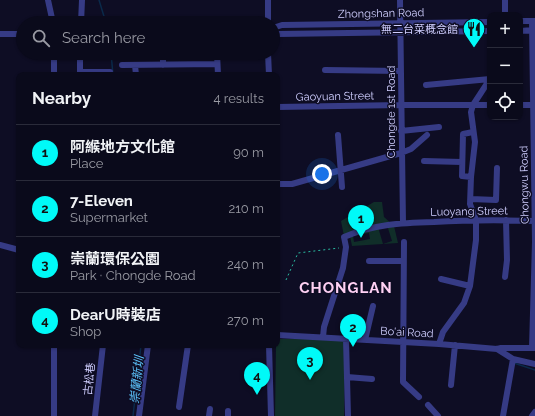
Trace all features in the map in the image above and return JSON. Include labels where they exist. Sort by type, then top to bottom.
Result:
[{"type":"street","points":[[48,0],[51,16]]},
{"type":"street","points":[[81,16],[82,0]]},
{"type":"street","points":[[268,0],[268,16]]},
{"type":"street","name":"Chongde 1st Road","points":[[400,0],[403,223]]},
{"type":"street","points":[[505,0],[505,12]]},
{"type":"street","points":[[523,22],[533,21]]},
{"type":"street","name":"Chongwu Road","points":[[533,21],[535,221],[533,348]]},
{"type":"street","name":"Zhongshan Road","points":[[280,26],[487,22]]},
{"type":"street","points":[[523,31],[533,30]]},
{"type":"street","name":"Zhongshan Road","points":[[280,34],[487,31]]},
{"type":"street","points":[[0,34],[16,34]]},
{"type":"street","points":[[54,60],[54,72]]},
{"type":"street","points":[[80,60],[80,72]]},
{"type":"street","points":[[163,60],[163,65]]},
{"type":"street","points":[[217,60],[218,72]]},
{"type":"street","points":[[268,60],[268,72]]},
{"type":"street","points":[[122,65],[217,64]]},
{"type":"street","points":[[135,65],[136,72]]},
{"type":"street","points":[[325,70],[401,71]]},
{"type":"street","points":[[426,85],[487,79]]},
{"type":"street","points":[[439,344],[443,332],[464,303],[470,286],[476,240],[476,220],[470,204],[474,153],[471,117],[473,106],[487,84]]},
{"type":"street","name":"Gaoyuan Street","points":[[280,107],[401,105],[487,106]]},
{"type":"street","points":[[523,105],[534,105]]},
{"type":"street","points":[[401,131],[439,127]]},
{"type":"street","points":[[471,177],[462,176],[463,134],[473,132]]},
{"type":"street","points":[[338,135],[342,187]]},
{"type":"street","points":[[280,184],[292,184],[401,153],[411,149],[427,135]]},
{"type":"street","points":[[424,161],[462,162]]},
{"type":"street","points":[[471,199],[496,200],[497,168]]},
{"type":"street","name":"Luoyang Street","points":[[346,247],[344,237],[356,232],[392,224],[476,220],[535,221]]},
{"type":"street","points":[[505,277],[508,260],[506,220]]},
{"type":"street","points":[[404,242],[403,382],[419,397]]},
{"type":"street","points":[[0,244],[16,249]]},
{"type":"street","points":[[323,337],[324,327],[343,268],[346,247]]},
{"type":"street","points":[[369,261],[403,262]]},
{"type":"street","points":[[441,279],[470,286]]},
{"type":"street","points":[[365,340],[373,306]]},
{"type":"street","name":"Bo'ai Road","points":[[280,335],[439,344],[497,349],[533,348]]},
{"type":"street","points":[[346,339],[348,416]]},
{"type":"street","points":[[451,385],[455,346]]},
{"type":"street","points":[[54,348],[54,416]]},
{"type":"street","name":"古松巷","points":[[95,416],[102,348]]},
{"type":"street","points":[[140,416],[148,348]]},
{"type":"street","points":[[179,407],[188,348]]},
{"type":"street","points":[[269,348],[271,416]]},
{"type":"street","points":[[497,349],[513,359],[535,365]]},
{"type":"street","points":[[503,416],[513,359]]},
{"type":"street","points":[[347,378],[372,379]]},
{"type":"street","points":[[428,405],[438,416]]},
{"type":"street","points":[[210,409],[210,416]]},
{"type":"street","points":[[532,416],[535,412]]},
{"type":"path","points":[[286,280],[298,253],[346,247]]},
{"type":"green space","points":[[374,202],[382,202],[384,217],[394,226],[398,243],[383,244],[352,246],[350,236],[344,236],[341,221]],"holes":[[[387,225],[392,241],[383,244],[378,227]],[[369,233],[370,239],[354,242],[353,236]]]},
{"type":"green space","points":[[280,339],[345,339],[344,416],[275,416],[276,348],[280,348]]},
{"type":"waterway","name":"崇蘭新圳","points":[[99,0],[104,16]]},
{"type":"waterway","name":"崇蘭新圳","points":[[112,60],[113,72]]},
{"type":"waterway","name":"崇蘭新圳","points":[[133,416],[141,348]]},
{"type":"waterway","name":"崇蘭新圳","points":[[514,363],[535,370]]},
{"type":"place","name":"無二台菜概念館","points":[[474,48]]},
{"type":"place","name":"阿緱地方文化館","points":[[361,238]]},
{"type":"place","name":"7-Eleven","points":[[353,347]]},
{"type":"place","name":"崇蘭環保公園","points":[[310,380]]},
{"type":"place","name":"DearU時裝店","points":[[257,395]]},
{"type":"district","name":"CHONGLAN","points":[[346,288]]}]
